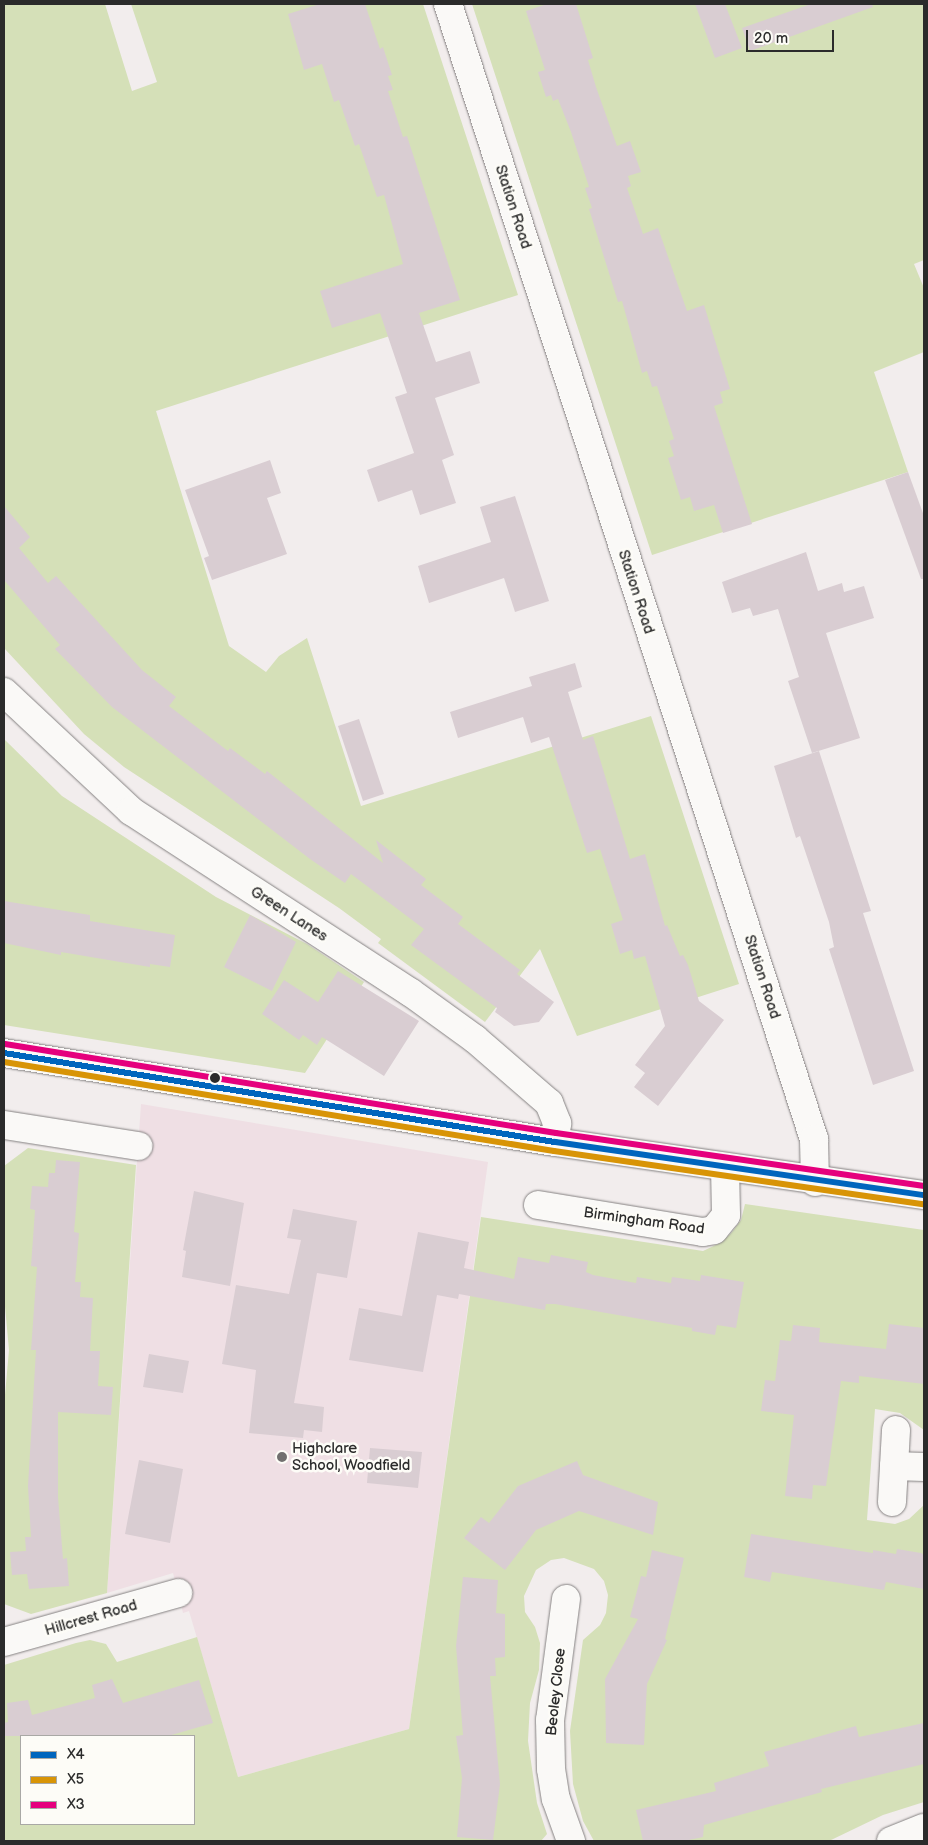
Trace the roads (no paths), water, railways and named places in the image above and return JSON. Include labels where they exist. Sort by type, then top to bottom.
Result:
[{"type":"street","name":"Station Road","points":[[448,4],[814,1139],[816,1182]]},
{"type":"street","name":"Green Lanes","points":[[4,692],[131,811],[410,992],[475,1039],[549,1103],[557,1123],[555,1142]]},
{"type":"street","points":[[4,1053],[555,1142],[816,1182],[924,1195]]},
{"type":"street","points":[[4,1126],[138,1146]]},
{"type":"street","name":"Birmingham Road","points":[[538,1205],[703,1232],[714,1230],[726,1215],[725,1168]]},
{"type":"street","points":[[892,1502],[896,1430]]},
{"type":"street","points":[[894,1466],[924,1467]]},
{"type":"street","name":"Hillcrest Road","points":[[4,1642],[178,1593]]},
{"type":"street","name":"Beoley Close","points":[[566,1599],[550,1720],[551,1769],[556,1799],[571,1841]]},
{"type":"street","points":[[891,1841],[924,1828]]},
{"type":"place","name":"Highclare School, Woodfield","points":[[282,1457]]}]
